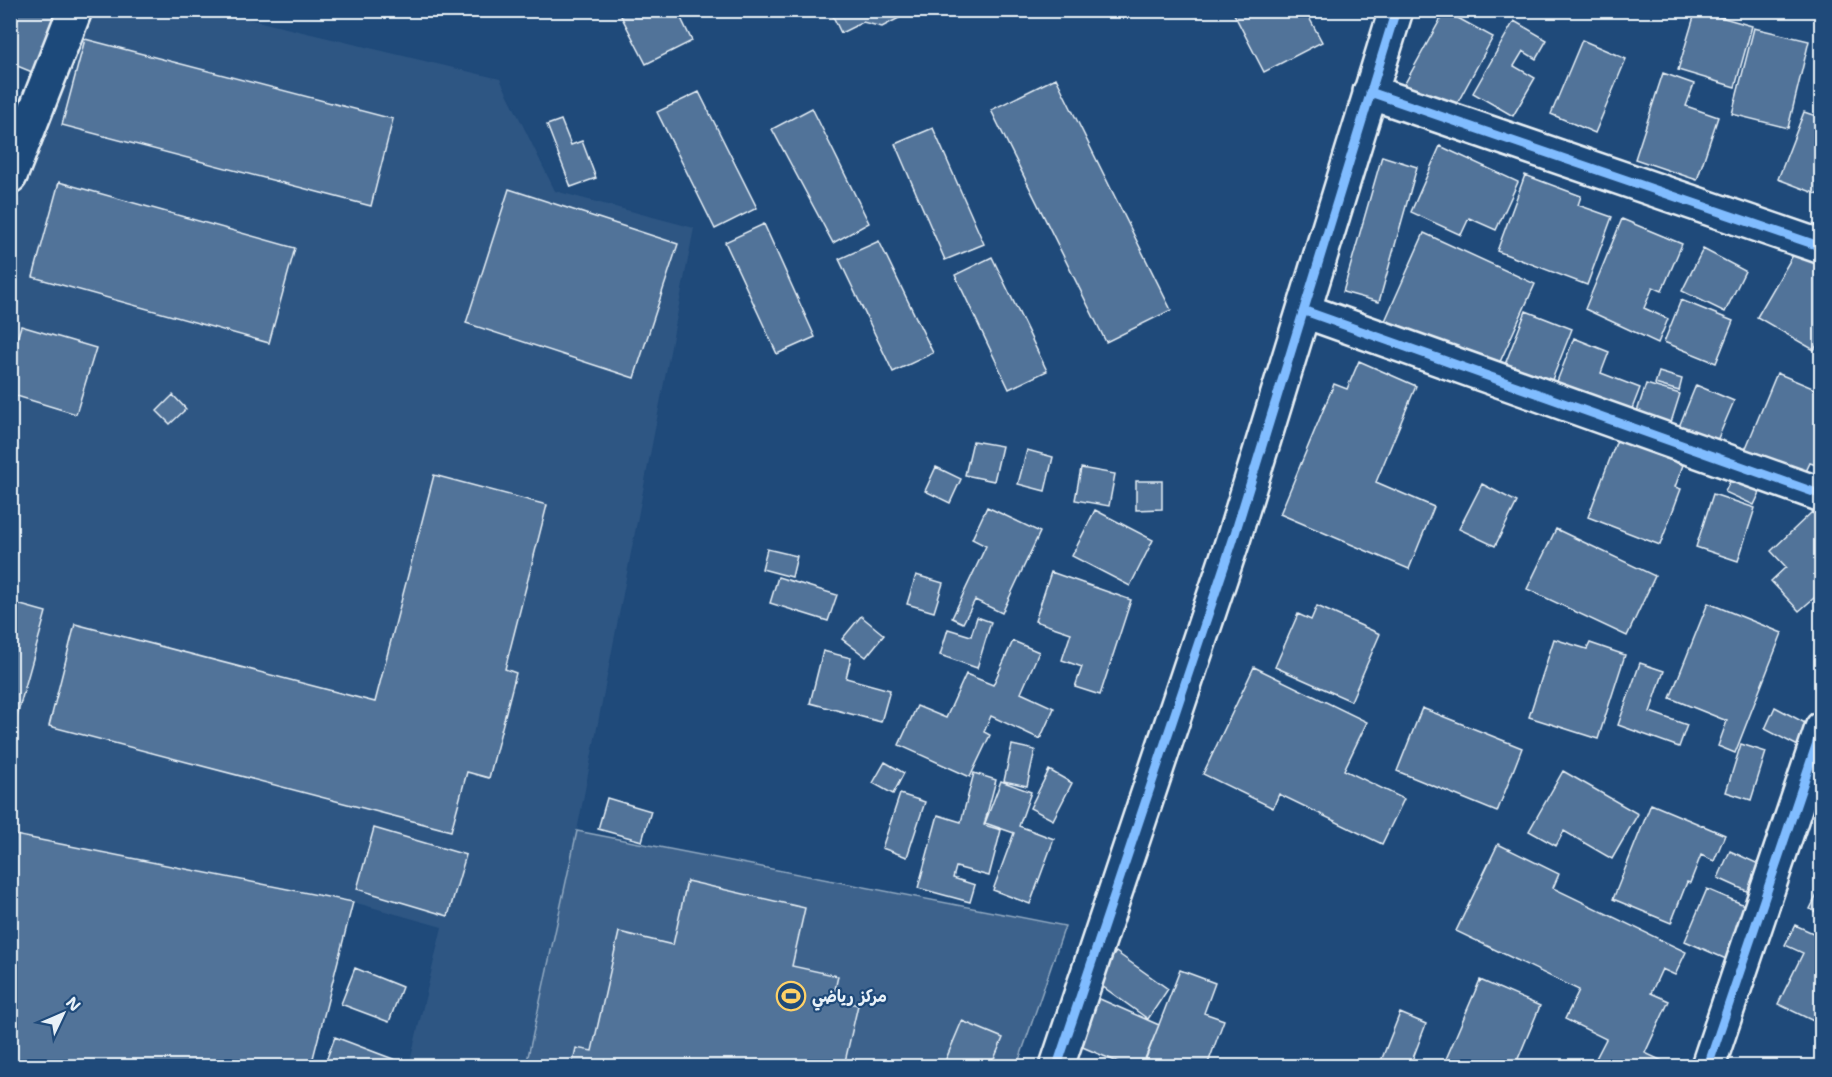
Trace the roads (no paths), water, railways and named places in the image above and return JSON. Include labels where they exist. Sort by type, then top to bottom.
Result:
[{"type":"street","points":[[10,176],[75,10]]},
{"type":"street","points":[[1057,1066],[1233,540],[1396,10]]},
{"type":"street","points":[[1370,92],[1821,247]]},
{"type":"street","points":[[1305,311],[1821,495]]},
{"type":"street","points":[[1708,1066],[1821,728]]},
{"type":"place","name":"مركز رياضي","points":[[791,996]]}]
